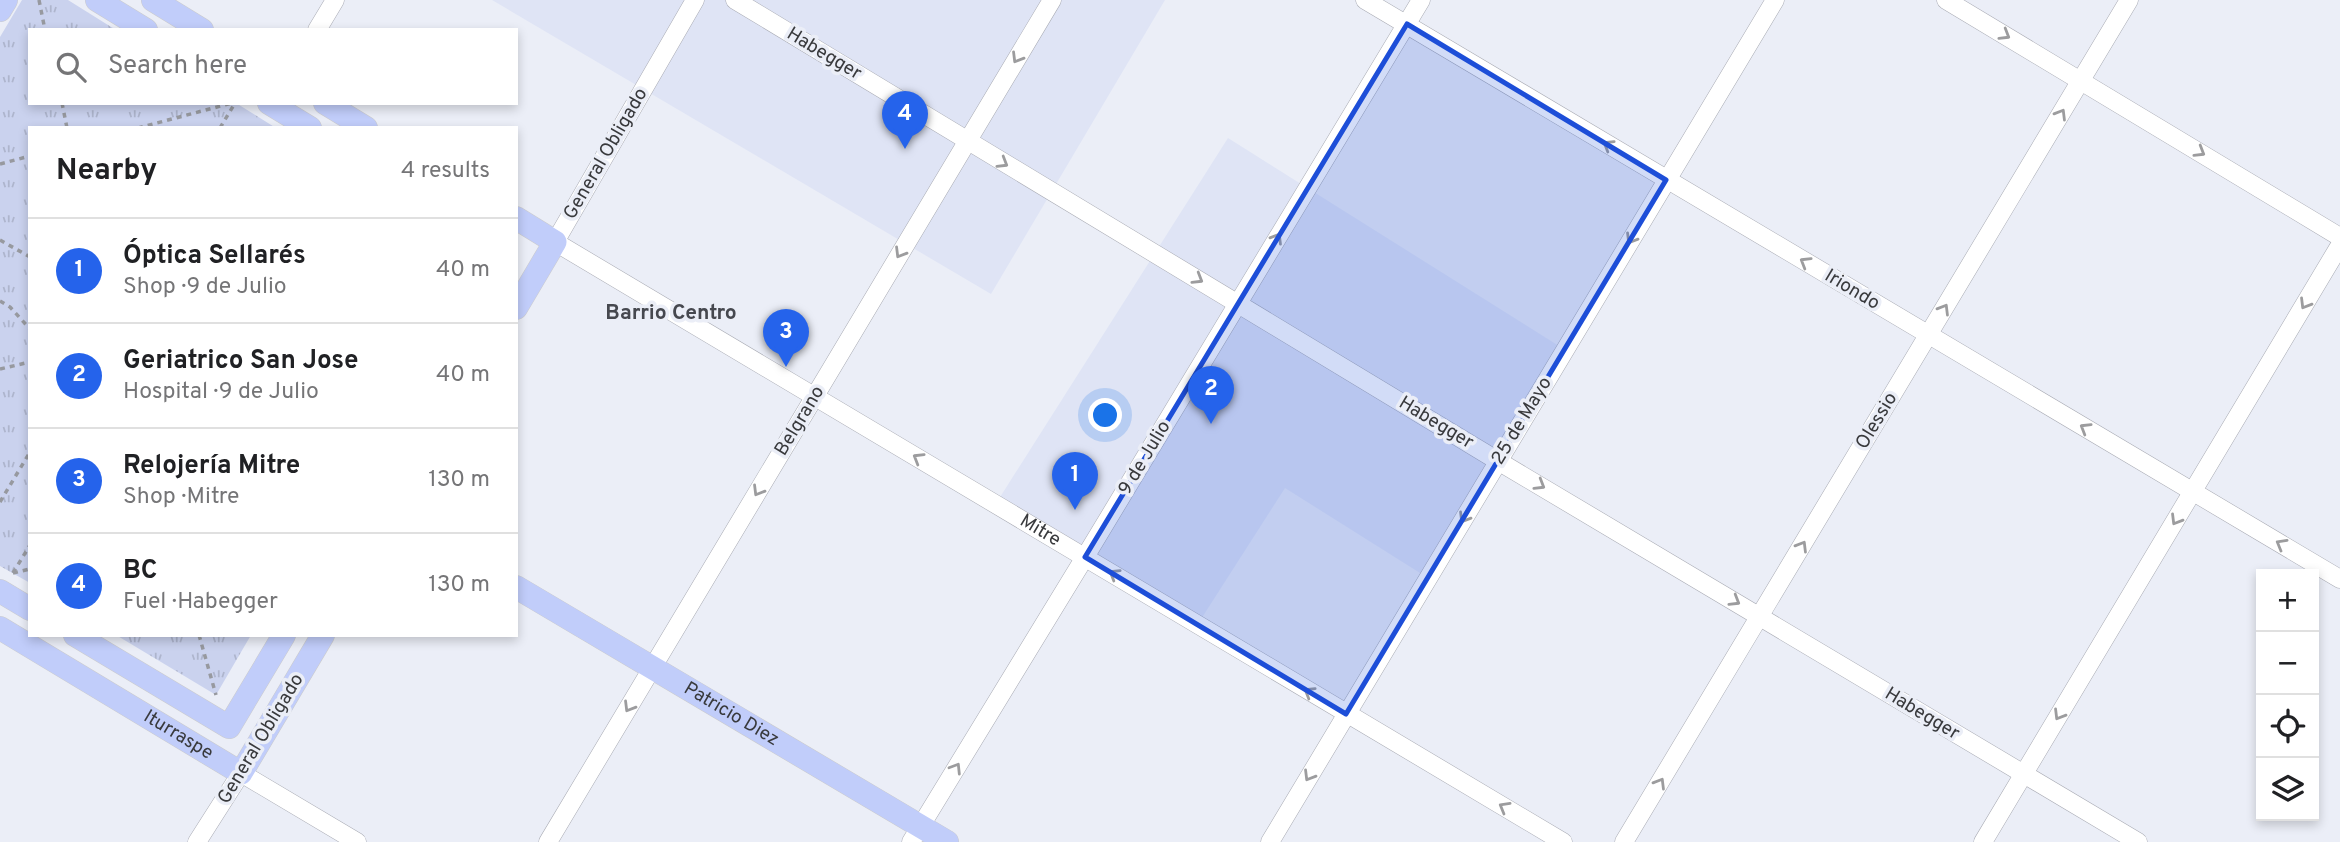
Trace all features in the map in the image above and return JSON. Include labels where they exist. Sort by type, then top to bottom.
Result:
[{"type":"main road","points":[[0,10],[6,0]]},
{"type":"main road","points":[[97,0],[143,28]]},
{"type":"main road","points":[[153,0],[199,28]]},
{"type":"main road","points":[[273,105],[307,126]]},
{"type":"main road","points":[[328,105],[363,126]]},
{"type":"main road","name":"Mitre","points":[[518,219],[555,242]]},
{"type":"main road","name":"General Obligado","points":[[518,305],[555,242]]},
{"type":"main road","name":"Patricio Diez","points":[[518,588],[652,668],[915,834],[947,842]]},
{"type":"main road","points":[[0,591],[28,607]]},
{"type":"main road","name":"Iturraspe","points":[[0,628],[242,773]]},
{"type":"main road","name":"Iturraspe","points":[[78,637],[229,727],[283,637]]},
{"type":"main road","name":"General Obligado","points":[[242,773],[322,637]]},
{"type":"street","points":[[318,28],[335,0]]},
{"type":"street","name":"General Obligado","points":[[555,242],[695,0]]},
{"type":"street","name":"Habegger","points":[[735,0],[1499,461],[2138,842]]},
{"type":"street","name":"Belgrano","points":[[548,842],[1052,0]]},
{"type":"street","name":"Iriondo","points":[[1365,0],[2340,579]]},
{"type":"street","name":"9 de Julio","points":[[915,834],[1086,557],[1421,0]]},
{"type":"street","name":"25 de Mayo","points":[[1270,842],[1775,0]]},
{"type":"street","points":[[1946,0],[2340,237]]},
{"type":"street","name":"Olessio","points":[[1624,842],[2129,0]]},
{"type":"street","name":"Mitre","points":[[555,242],[1563,842]]},
{"type":"street","points":[[1983,842],[2340,245]]},
{"type":"street","name":"General Obligado","points":[[197,842],[242,773]]},
{"type":"street","name":"Iturraspe","points":[[242,773],[356,842]]},
{"type":"path","points":[[39,0],[46,28]]},
{"type":"path","points":[[62,105],[67,126]]},
{"type":"path","points":[[146,126],[226,105]]},
{"type":"path","points":[[221,126],[233,105]]},
{"type":"path","points":[[0,164],[28,157]]},
{"type":"path","points":[[0,240],[28,256]]},
{"type":"path","points":[[0,301],[10,307],[28,327]]},
{"type":"path","points":[[0,369],[28,362]]},
{"type":"path","points":[[0,502],[28,455]]},
{"type":"path","points":[[28,547],[13,573],[28,569]]},
{"type":"path","points":[[200,637],[216,695]]},
{"type":"highlighted area","points":[[1407,24],[1666,180],[1346,714],[1085,557]]},
{"type":"shaded area","points":[[492,0],[1165,0],[991,294]]},
{"type":"shaded area","points":[[1228,138],[1570,353],[1428,578],[1285,488],[1194,630],[995,505]]},
{"type":"green space","points":[[22,0],[68,0],[113,28],[28,28],[28,105],[239,105],[273,126],[28,126],[28,582],[0,566],[0,37]]},
{"type":"green space","points":[[119,637],[250,637],[216,695]]},
{"type":"place","name":"BC","points":[[905,149]]},
{"type":"place","name":"Relojería Mitre","points":[[786,367]]},
{"type":"place","name":"Geriatrico San Jose","points":[[1211,424]]},
{"type":"place","name":"Óptica Sellarés","points":[[1075,510]]},
{"type":"district","name":"Barrio Centro","points":[[671,313]]}]
